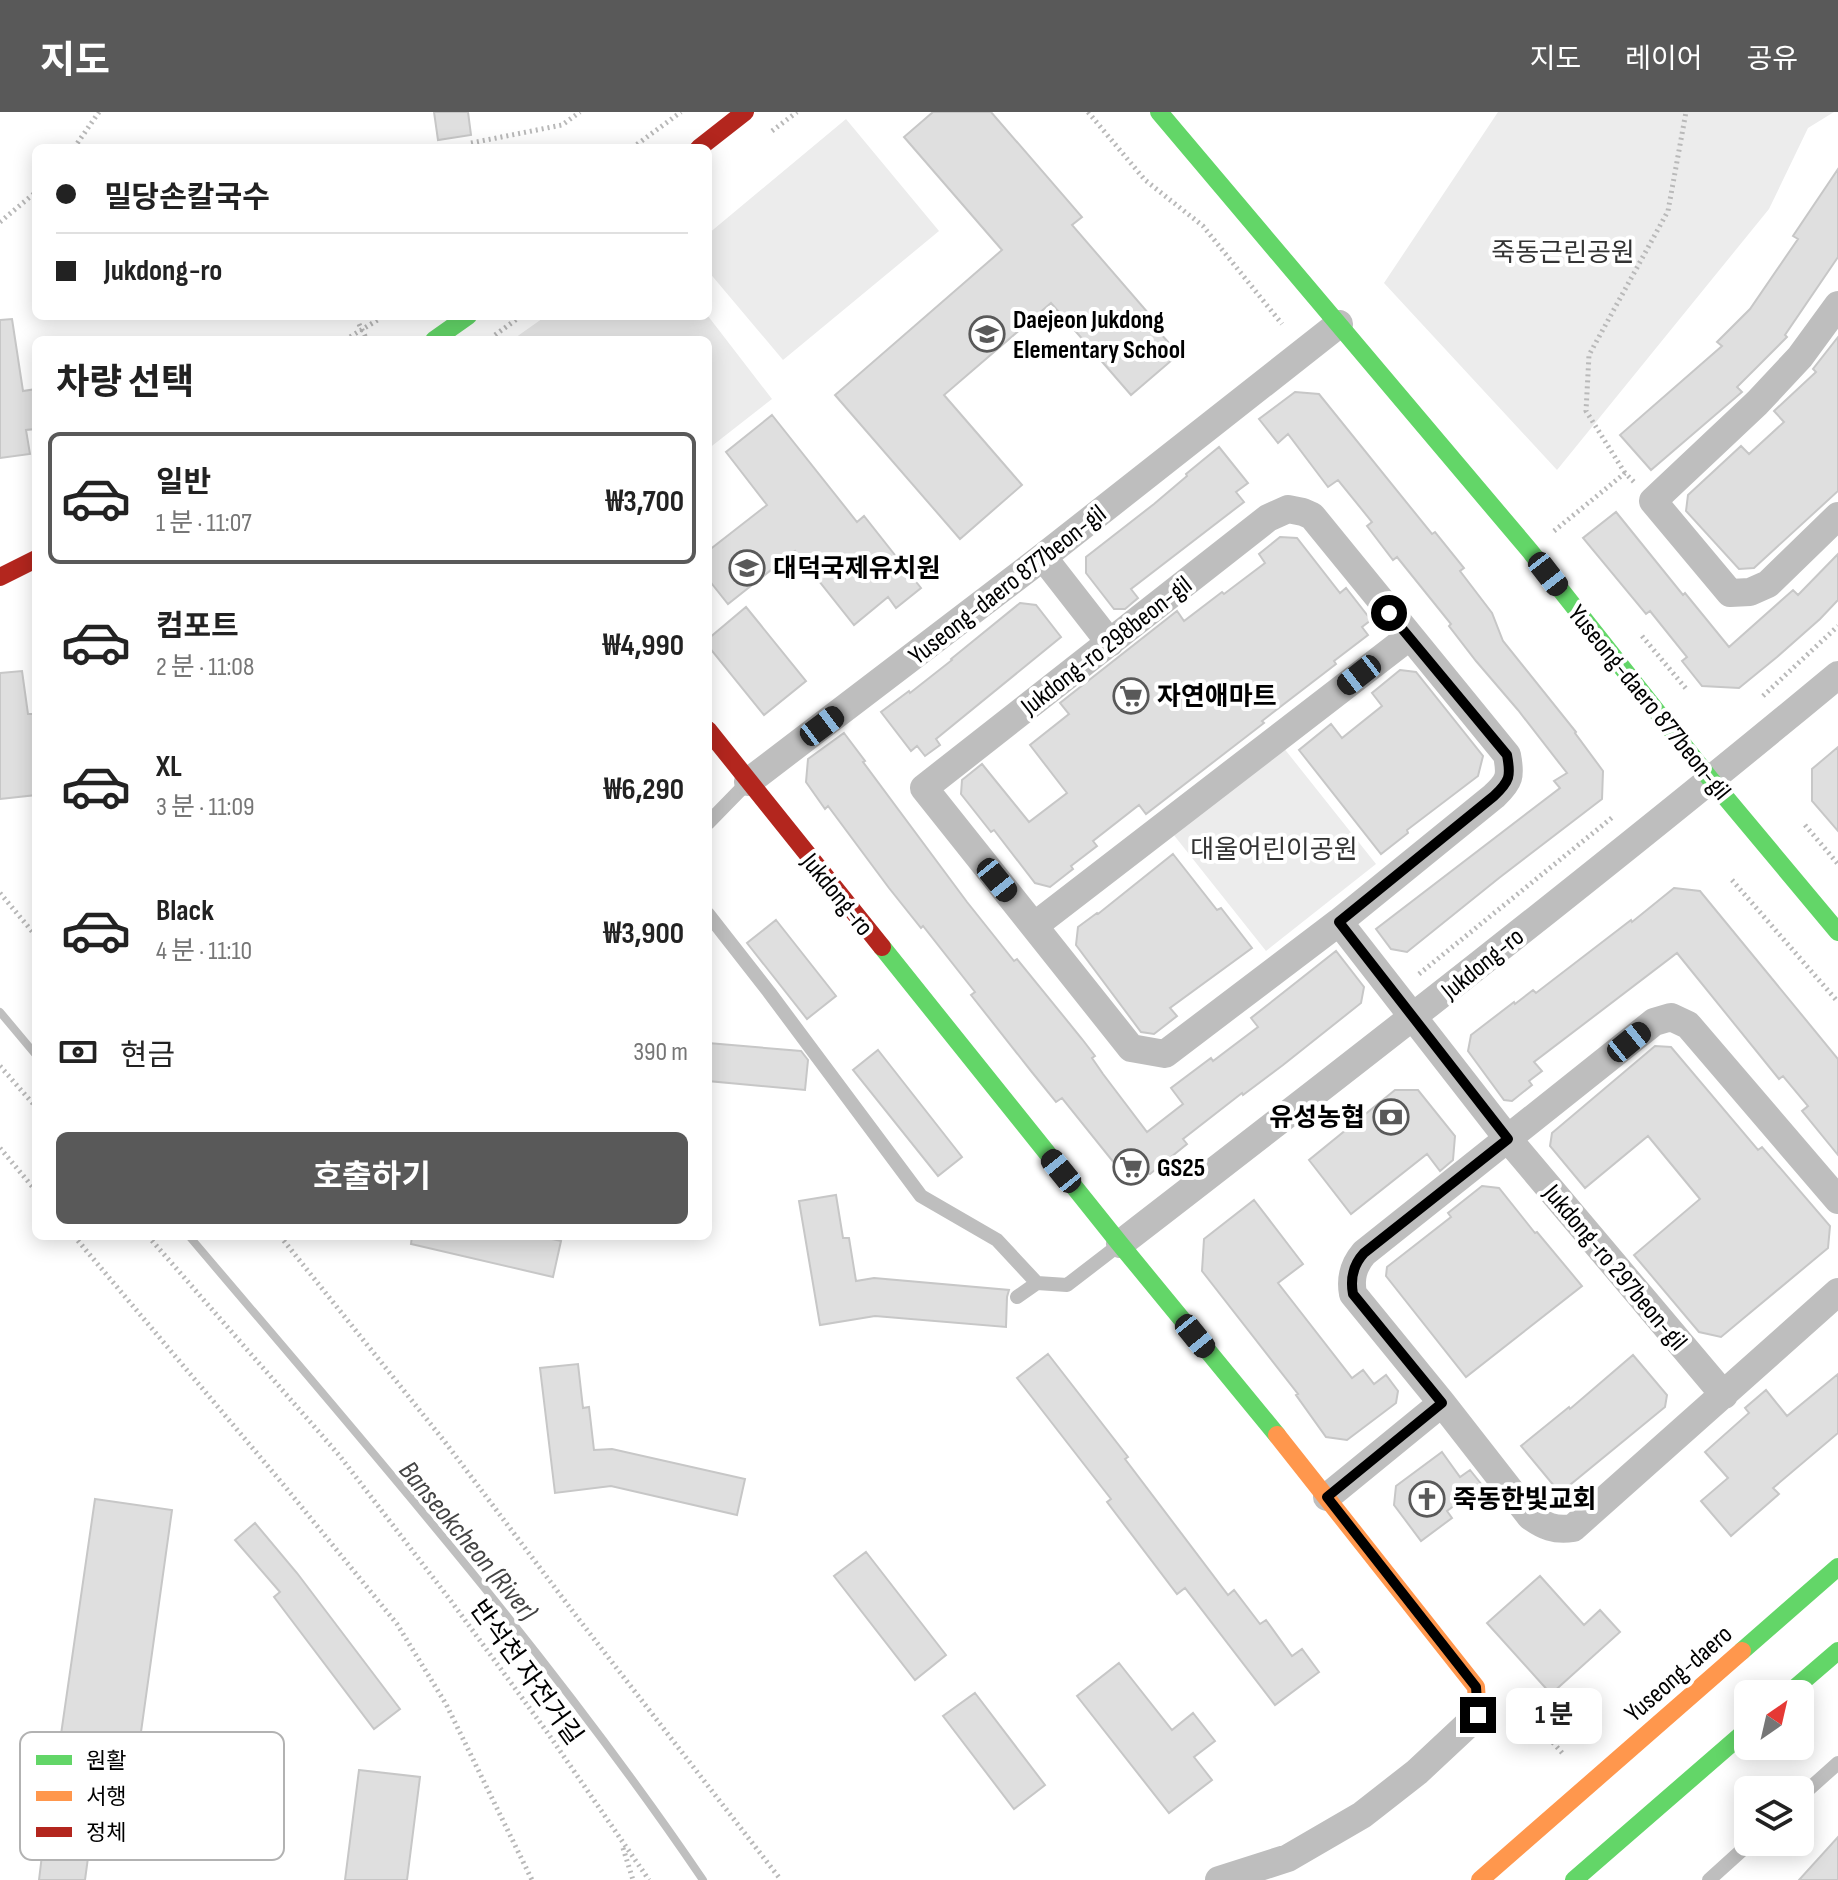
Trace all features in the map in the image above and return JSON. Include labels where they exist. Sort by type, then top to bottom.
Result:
[{"type":"street","points":[[704,144],[745,112]]},
{"type":"street","name":"Yuseong-daero 877beon-gil","points":[[1159,112],[1530,551],[1711,780],[1838,932]]},
{"type":"street","points":[[1838,305],[1800,357],[1757,403],[1653,501],[1730,593],[1750,592],[1768,584],[1838,516]]},
{"type":"street","points":[[440,336],[462,320]]},
{"type":"street","name":"Yuseong-daero 877beon-gil","points":[[748,782],[1043,557],[1339,324]]},
{"type":"street","name":"Jukdong-ro 298beon-gil","points":[[1288,509],[1303,512],[1312,516],[1507,755],[1510,770],[1507,784],[1339,922],[1165,1054],[1131,1048],[924,788],[1110,643],[1268,518],[1288,509]]},
{"type":"street","points":[[1043,557],[1110,643]]},
{"type":"street","points":[[0,577],[32,561]]},
{"type":"street","points":[[1034,926],[1409,637]]},
{"type":"street","name":"Jukdong-ro","points":[[1120,1244],[1412,1019],[1838,675]]},
{"type":"street","name":"Jukdong-ro","points":[[712,735],[1327,1497],[1476,1687],[1478,1715]]},
{"type":"street","points":[[1339,922],[1412,1019]]},
{"type":"street","points":[[1838,1200],[1688,1025],[1671,1017],[1654,1022],[1364,1253],[1354,1267],[1351,1282],[1353,1294],[1530,1516],[1544,1526],[1562,1530],[1573,1528],[1838,1292]]},
{"type":"street","name":"Jukdong-ro 297beon-gil","points":[[1412,1019],[1508,1139],[1724,1395]]},
{"type":"street","points":[[1327,1497],[1442,1403]]},
{"type":"street","name":"Yuseong-daero","points":[[1480,1880],[1838,1567]]},
{"type":"street","points":[[1804,1680],[1838,1651]]},
{"type":"street","points":[[1219,1880],[1288,1858],[1362,1815],[1417,1772],[1478,1715]]},
{"type":"street","points":[[1574,1880],[1734,1741]]},
{"type":"lane","points":[[712,819],[748,782]]},
{"type":"lane","points":[[712,919],[921,1196],[997,1240],[1037,1283]]},
{"type":"lane","points":[[1017,1297],[1037,1283],[1067,1285],[1120,1244]]},
{"type":"lane","points":[[1814,1784],[1838,1763]]},
{"type":"lane","points":[[1709,1880],[1736,1856]]},
{"type":"path","points":[[77,144],[99,112]]},
{"type":"path","points":[[471,143],[562,125],[580,112]]},
{"type":"path","points":[[637,144],[681,112]]},
{"type":"path","points":[[1088,112],[1145,180],[1203,226],[1282,324]]},
{"type":"path","points":[[1653,501],[1625,473],[1586,411],[1589,355],[1668,211],[1686,112]]},
{"type":"path","points":[[0,222],[32,195]]},
{"type":"path","points":[[350,336],[375,320]]},
{"type":"path","points":[[493,336],[515,320]]},
{"type":"path","points":[[360,327],[365,336]]},
{"type":"path","points":[[1530,551],[1625,473]]},
{"type":"path","points":[[1763,696],[1838,626]]},
{"type":"path","points":[[1418,976],[1614,816]]},
{"type":"path","points":[[1805,825],[1838,864]]},
{"type":"path","points":[[1732,880],[1838,1002]]},
{"type":"path","points":[[0,893],[32,931]]},
{"type":"path","points":[[0,1066],[32,1102]]},
{"type":"path","points":[[0,1148],[32,1186]]},
{"type":"path","points":[[77,1240],[397,1624],[446,1704],[532,1880]]},
{"type":"path","name":"반석천 자전거길","points":[[151,1240],[339,1455],[547,1732],[649,1880]]},
{"type":"path","points":[[283,1240],[445,1442],[781,1880]]},
{"type":"path","points":[[1514,1716],[1539,1727],[1564,1755]]},
{"type":"path","points":[[622,1843],[633,1880]]},
{"type":"green space","name":"죽동근린공원","points":[[1498,112],[1834,112],[1808,128],[1769,209],[1557,470],[1384,283]]},
{"type":"green space","points":[[846,119],[939,231],[783,360],[712,276],[712,231]]},
{"type":"green space","points":[[540,320],[711,320],[772,399],[712,446],[712,336],[518,336]]},
{"type":"green space","name":"대울어린이공원","points":[[1283,747],[1376,864],[1266,951],[1173,834]]},
{"type":"building","points":[[434,112],[468,112],[471,135],[438,140]]},
{"type":"building","points":[[933,112],[991,112],[1082,217],[1072,225],[1162,329],[1159,332],[1179,354],[1131,395],[1051,303],[944,395],[1022,485],[960,539],[835,395],[1002,250],[904,137]]},
{"type":"building","points":[[1838,169],[1838,257],[1785,335],[1787,337],[1737,387],[1742,392],[1651,470],[1620,435],[1722,346],[1717,342],[1750,309],[1798,239],[1793,236]]},
{"type":"building","points":[[12,319],[23,391],[32,390],[32,429],[26,430],[30,454],[0,458],[0,320]]},
{"type":"building","points":[[1838,337],[1838,491],[1754,568],[1739,569],[1686,511],[1688,495],[1741,446],[1749,454],[1784,422],[1774,411],[1816,372],[1813,369]]},
{"type":"building","points":[[1295,392],[1319,394],[1432,534],[1435,532],[1464,568],[1460,571],[1492,613],[1503,641],[1603,771],[1602,799],[1407,952],[1391,949],[1376,929],[1560,788],[1554,781],[1567,773],[1397,557],[1393,560],[1367,526],[1372,522],[1338,480],[1328,487],[1288,434],[1278,443],[1259,419]]},
{"type":"building","name":"대덕국제유치원","points":[[772,415],[857,522],[864,516],[921,588],[896,608],[888,597],[854,625],[795,551],[728,604],[712,584],[712,548],[767,505],[726,452]]},
{"type":"building","points":[[1219,447],[1248,483],[1236,492],[1244,502],[1131,589],[1138,598],[1125,609],[1114,609],[1086,573],[1086,557],[1154,504]]},
{"type":"building","points":[[1616,512],[1729,647],[1793,590],[1798,595],[1838,554],[1838,600],[1739,688],[1702,686],[1682,661],[1687,657],[1650,611],[1646,614],[1583,538]]},
{"type":"building","points":[[1280,537],[1297,538],[1340,593],[1346,588],[1371,620],[1362,627],[1368,635],[1262,721],[1264,723],[1146,814],[1139,805],[1093,841],[1097,846],[1050,887],[1035,883],[961,794],[962,780],[982,764],[1029,822],[1067,793],[1030,745],[1069,714],[1060,703],[1177,611],[1184,621],[1222,592],[1224,594],[1265,563],[1259,554]]},
{"type":"building","points":[[1020,603],[1036,605],[1061,637],[936,739],[940,745],[925,756],[917,746],[911,751],[881,712],[910,693]]},
{"type":"building","points":[[746,607],[806,681],[764,715],[712,651],[712,636]]},
{"type":"building","points":[[1400,670],[1416,672],[1483,756],[1478,776],[1407,830],[1408,833],[1381,854],[1299,750],[1331,724],[1342,738],[1382,706],[1372,693]]},
{"type":"building","points":[[22,671],[28,714],[32,714],[32,795],[0,799],[0,673]]},
{"type":"building","points":[[844,733],[967,902],[1095,1056],[1092,1058],[1147,1132],[1183,1104],[1171,1088],[1258,1027],[1251,1018],[1336,951],[1364,987],[1361,1003],[1183,1139],[1187,1144],[1150,1174],[1119,1169],[1062,1098],[1056,1102],[971,995],[975,992],[806,782],[808,759]]},
{"type":"building","points":[[1838,747],[1838,831],[1812,801],[1812,769]]},
{"type":"building","points":[[1173,854],[1252,948],[1170,1008],[1177,1016],[1154,1034],[1141,1032],[1076,945],[1078,927]]},
{"type":"building","points":[[1674,888],[1700,891],[1838,1059],[1838,1155],[1802,1111],[1808,1106],[1783,1076],[1779,1079],[1677,953],[1534,1062],[1542,1071],[1529,1081],[1532,1085],[1512,1101],[1504,1100],[1468,1051],[1471,1035],[1514,1002],[1533,990],[1536,993]]},
{"type":"building","points":[[776,920],[836,996],[807,1019],[747,943]]},
{"type":"building","points":[[712,1043],[801,1051],[808,1060],[805,1090],[712,1081]]},
{"type":"building","points":[[1655,1046],[1671,1047],[1758,1150],[1762,1147],[1830,1226],[1828,1248],[1721,1337],[1699,1332],[1634,1255],[1700,1199],[1648,1136],[1585,1188],[1550,1146],[1552,1133]]},
{"type":"building","points":[[878,1050],[962,1157],[938,1176],[853,1070]]},
{"type":"building","points":[[1395,1090],[1418,1090],[1455,1136],[1453,1160],[1440,1171],[1427,1154],[1351,1214],[1309,1160]]},
{"type":"building","points":[[1482,1186],[1499,1188],[1582,1286],[1466,1377],[1386,1276],[1387,1267],[1451,1217],[1448,1213]]},
{"type":"building","points":[[836,1195],[843,1238],[849,1238],[856,1281],[874,1278],[1009,1290],[1006,1327],[875,1316],[820,1325],[799,1201]]},
{"type":"building","points":[[1254,1200],[1303,1264],[1278,1283],[1352,1378],[1363,1370],[1374,1384],[1386,1375],[1398,1391],[1396,1403],[1347,1440],[1326,1437],[1298,1394],[1202,1271],[1204,1239]]},
{"type":"building","points":[[412,1240],[561,1241],[553,1277],[411,1244]]},
{"type":"building","points":[[1048,1354],[1128,1457],[1125,1459],[1228,1595],[1234,1590],[1260,1624],[1266,1620],[1292,1656],[1302,1649],[1319,1672],[1275,1705],[1185,1588],[1177,1594],[1107,1502],[1111,1499],[1017,1378]]},
{"type":"building","points":[[1633,1355],[1667,1395],[1665,1407],[1560,1493],[1521,1446]]},
{"type":"building","points":[[578,1364],[583,1408],[589,1407],[594,1450],[612,1449],[745,1479],[737,1515],[611,1486],[555,1493],[540,1368]]},
{"type":"building","points":[[1838,1374],[1838,1433],[1773,1488],[1779,1494],[1731,1536],[1701,1501],[1728,1478],[1705,1452],[1749,1413],[1745,1408],[1766,1390],[1787,1416]]},
{"type":"building","points":[[1442,1452],[1460,1477],[1470,1470],[1482,1485],[1447,1511],[1452,1518],[1421,1541],[1394,1505],[1396,1486]]},
{"type":"building","points":[[95,1499],[172,1510],[141,1732],[61,1732]]},
{"type":"building","points":[[255,1523],[400,1709],[374,1729],[274,1597],[280,1592],[235,1540]]},
{"type":"building","points":[[866,1552],[946,1655],[915,1680],[834,1576]]},
{"type":"building","points":[[1540,1576],[1584,1625],[1600,1610],[1620,1632],[1551,1694],[1487,1623]]},
{"type":"building","points":[[1119,1663],[1172,1730],[1193,1713],[1215,1741],[1194,1757],[1212,1780],[1169,1813],[1077,1696]]},
{"type":"building","points":[[975,1693],[1045,1785],[1014,1809],[943,1716]]},
{"type":"building","points":[[359,1770],[420,1777],[407,1880],[345,1880]]},
{"type":"building","points":[[1838,1837],[1838,1880],[1799,1880]]},
{"type":"building","points":[[41,1860],[88,1860],[85,1880],[39,1880]]},
{"type":"waterway","name":"Banseokcheon (River)","points":[[0,1012],[32,1050]]},
{"type":"waterway","name":"Banseokcheon (River)","points":[[192,1240],[520,1632],[583,1713],[703,1880]]},
{"type":"traffic: fast","points":[[1159,112],[1530,551],[1711,780],[1838,932]]},
{"type":"traffic: fast","points":[[440,336],[462,320]]},
{"type":"traffic: fast","points":[[882,947],[1277,1435]]},
{"type":"traffic: fast","points":[[1742,1651],[1838,1567]]},
{"type":"traffic: fast","points":[[1804,1680],[1838,1651]]},
{"type":"traffic: fast","points":[[1574,1880],[1734,1741]]},
{"type":"traffic: slow","points":[[1277,1435],[1476,1687],[1478,1715]]},
{"type":"traffic: slow","points":[[1480,1880],[1742,1651]]},
{"type":"traffic: jam","points":[[704,144],[745,112]]},
{"type":"traffic: jam","points":[[0,577],[32,561]]},
{"type":"traffic: jam","points":[[712,735],[882,947]]},
{"type":"place","name":"Daejeon Jukdong Elementary School","points":[[987,334]]},
{"type":"place","name":"대덕국제유치원","points":[[747,568]]},
{"type":"place","name":"자연애마트","points":[[1131,696]]},
{"type":"place","name":"유성농협","points":[[1391,1117]]},
{"type":"place","name":"GS25","points":[[1131,1167]]},
{"type":"place","name":"죽동한빛교회","points":[[1427,1499]]},
{"type":"route","points":[[1389,613],[1507,755],[1510,770],[1507,784],[1494,796],[1339,922],[1508,1139],[1357,1261],[1351,1282],[1353,1294],[1442,1403],[1327,1497],[1476,1687],[1478,1715]]}]
